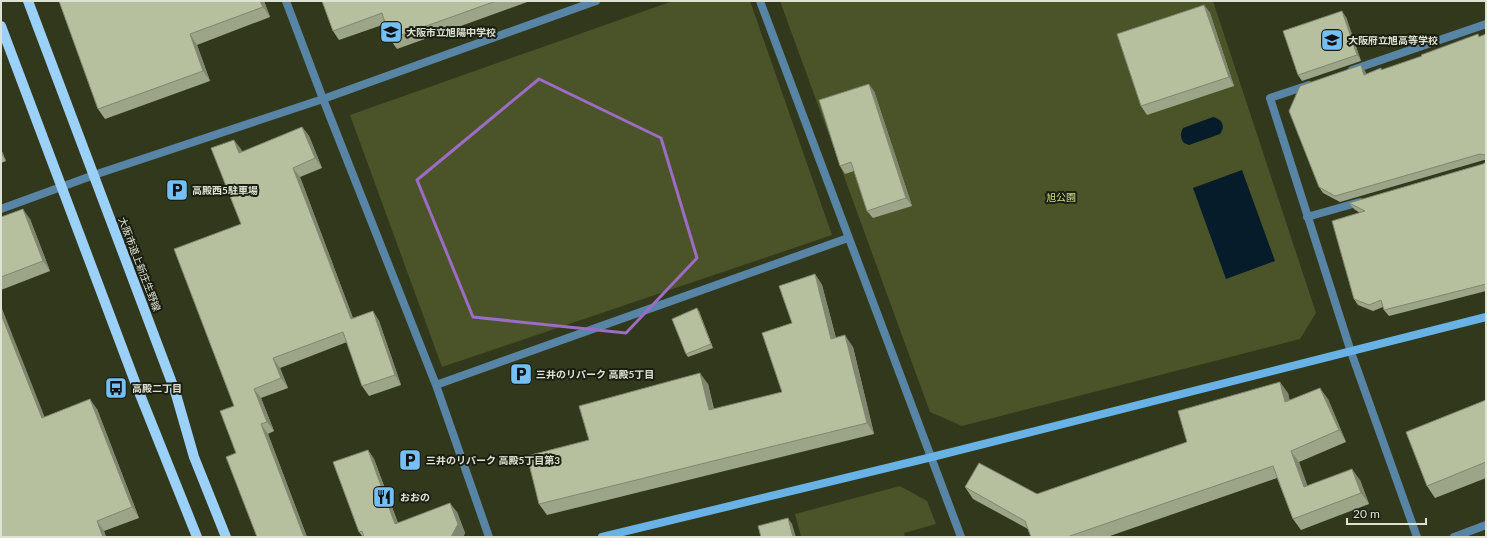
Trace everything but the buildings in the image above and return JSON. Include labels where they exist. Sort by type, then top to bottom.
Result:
[{"type":"main road","name":"大阪市道上新庄生野線","points":[[28,1],[175,391],[194,457],[226,537]]},
{"type":"main road","points":[[1,26],[132,375],[197,537]]},
{"type":"street","points":[[286,1],[436,385],[489,537]]},
{"type":"street","points":[[1,209],[94,175],[323,99],[596,1]]},
{"type":"street","points":[[760,1],[961,537]]},
{"type":"street","points":[[1348,72],[1486,24]]},
{"type":"street","points":[[1318,82],[1270,98],[1351,352],[1417,537]]},
{"type":"street","points":[[1307,217],[1367,200]]},
{"type":"street","points":[[436,385],[848,238]]},
{"type":"street","points":[[602,537],[932,457],[1486,317]]},
{"type":"street","points":[[1454,537],[1486,525]]},
{"type":"highlighted area","points":[[539,79],[661,138],[697,258],[626,333],[473,317],[417,180]]},
{"type":"green space","points":[[673,1],[750,1],[832,235],[442,367],[350,115]]},
{"type":"green space","name":"旭公園","points":[[780,1],[1213,1],[1316,313],[1300,339],[962,426],[930,412]]},
{"type":"green space","points":[[900,486],[927,501],[936,524],[904,533],[905,537],[801,537],[795,514]]},
{"type":"water","points":[[1213,117],[1219,119],[1222,123],[1223,128],[1220,134],[1189,145],[1184,143],[1181,136],[1183,128]]},
{"type":"water","points":[[1242,170],[1275,261],[1226,279],[1193,188]]},
{"type":"place","name":"大阪市立旭陽中学校","points":[[391,32]]},
{"type":"place","name":"大阪府立旭高等学校","points":[[1332,40]]},
{"type":"place","name":"高殿西5駐車場","points":[[177,190]]},
{"type":"place","name":"三井のリパーク 高殿5丁目","points":[[521,374]]},
{"type":"place","name":"高殿二丁目","points":[[116,388]]},
{"type":"place","name":"三井のリパーク 高殿5丁目第3","points":[[410,460]]},
{"type":"place","name":"おおの","points":[[384,497]]}]
